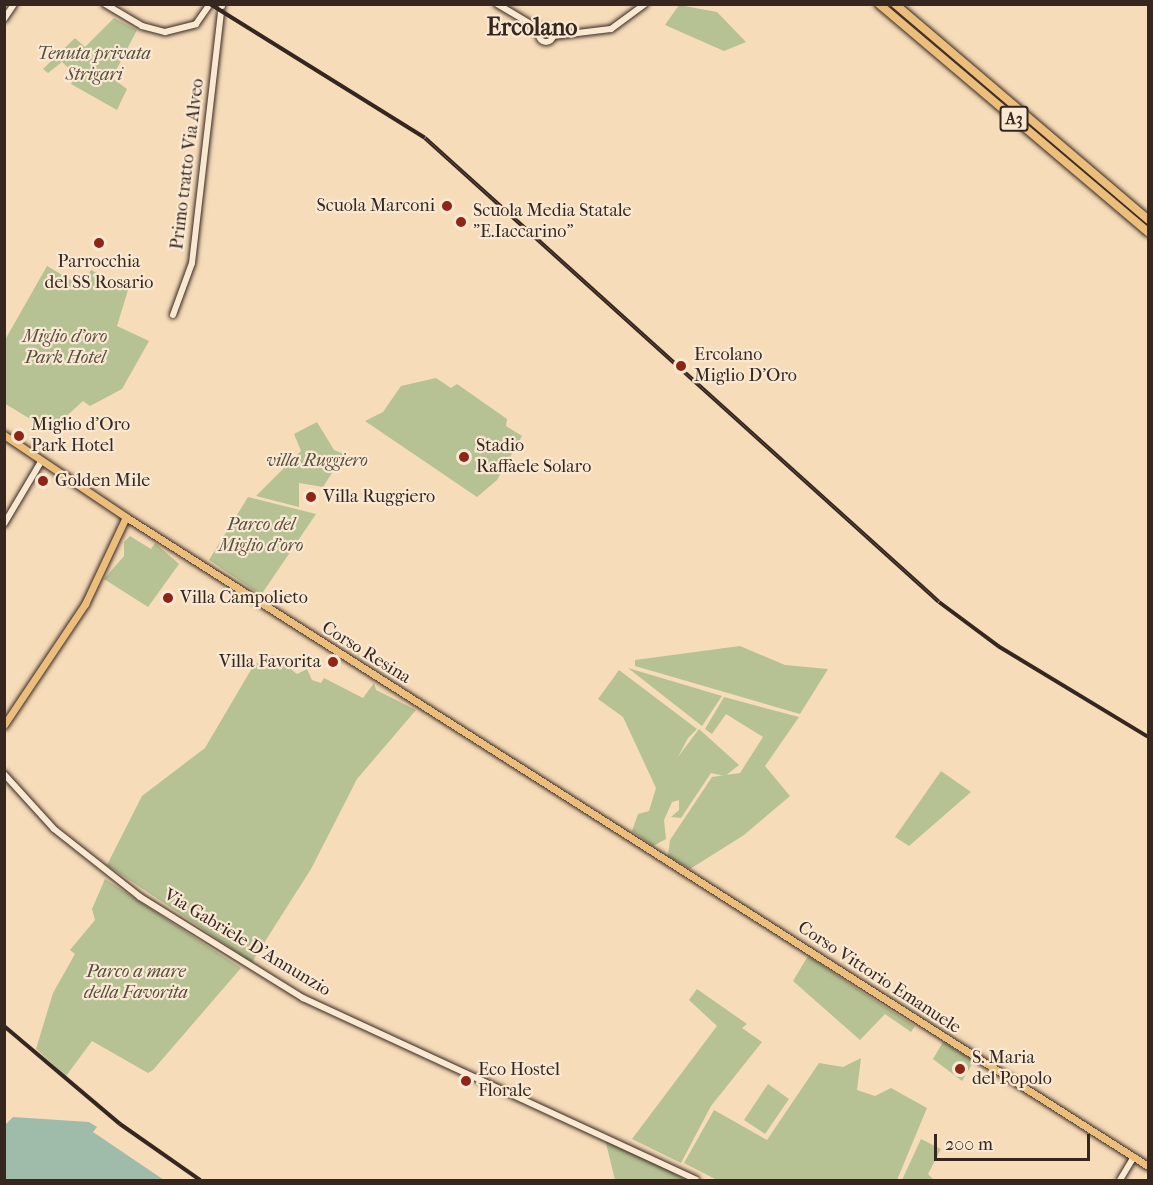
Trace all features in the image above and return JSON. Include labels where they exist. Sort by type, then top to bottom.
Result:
[{"type":"highway","name":"A3","points":[[879,4],[1149,232]]},
{"type":"highway","name":"A3","points":[[895,4],[1149,219]]},
{"type":"main road","name":"Corso Resina","points":[[4,435],[126,518],[594,814]]},
{"type":"main road","points":[[4,725],[85,604],[126,518]]},
{"type":"main road","name":"Corso Vittorio Emanuele","points":[[594,814],[1149,1166]]},
{"type":"street","points":[[105,4],[155,31],[176,31],[200,21],[210,4]]},
{"type":"street","points":[[497,4],[554,36]]},
{"type":"street","points":[[542,30],[543,42],[554,36],[610,29],[645,4]]},
{"type":"street","points":[[4,19],[14,6]]},
{"type":"street","name":"Primo tratto Via Alveo","points":[[172,315],[192,263],[222,8]]},
{"type":"street","points":[[4,524],[42,460]]},
{"type":"street","name":"Via Gabriele D'Annunzio","points":[[4,774],[54,829],[140,897],[303,998],[604,1135],[696,1180]]},
{"type":"street","points":[[1120,1180],[1134,1157]]},
{"type":"green space","points":[[679,5],[717,12],[746,42],[724,51],[665,25]]},
{"type":"green space","name":"Tenuta privata Strigari","points":[[114,18],[137,30],[112,78],[127,89],[117,110],[71,84],[76,75],[62,62],[48,73],[43,69],[75,38],[85,47]]},
{"type":"green space","name":"Miglio d'oro Park Hotel","points":[[47,266],[81,286],[91,270],[128,290],[117,326],[149,341],[122,389],[90,406],[83,401],[50,431],[4,403],[5,340]]},
{"type":"green space","name":"Stadio Raffaele Solaro","points":[[436,378],[451,388],[457,384],[507,419],[506,426],[522,436],[497,480],[477,497],[365,421],[383,412],[401,386]]},
{"type":"green space","name":"villa Ruggiero","points":[[317,422],[334,450],[344,454],[323,487],[299,483],[299,507],[256,496],[301,451],[294,434]]},
{"type":"green space","name":"Parco del Miglio d'oro","points":[[248,497],[316,514],[261,595],[209,560]]},
{"type":"green space","points":[[130,536],[151,549],[155,543],[179,564],[148,607],[104,579],[124,556],[124,542]]},
{"type":"green space","points":[[740,646],[785,665],[828,669],[800,714],[635,666],[635,660]]},
{"type":"green space","points":[[273,655],[297,674],[307,669],[312,680],[321,683],[324,678],[363,698],[374,683],[376,690],[416,710],[357,779],[311,869],[252,962],[107,865],[142,796],[205,748],[255,663],[268,664]]},
{"type":"green space","points":[[628,668],[722,696],[702,726]]},
{"type":"green space","points":[[619,670],[697,729],[688,738],[678,757],[699,729],[739,765],[725,776],[711,773],[681,818],[671,817],[679,810],[679,800],[672,802],[664,820],[666,839],[653,846],[632,831],[638,814],[649,811],[656,788],[623,717],[598,699]]},
{"type":"green space","points":[[724,697],[799,717],[765,766],[790,796],[744,835],[690,869],[668,856],[670,840],[712,777],[740,773],[763,737],[726,714],[712,734],[705,729]]},
{"type":"green space","points":[[941,771],[971,792],[909,846],[895,837]]},
{"type":"green space","name":"Parco a mare della Favorita","points":[[105,879],[241,968],[153,1070],[148,1073],[92,1041],[66,1076],[36,1049],[53,993],[75,954],[70,950],[95,920],[92,909]]},
{"type":"green space","points":[[808,956],[915,1026],[911,1032],[885,1014],[860,1040],[793,981]]},
{"type":"green space","points":[[697,989],[747,1024],[742,1028],[762,1042],[711,1106],[681,1163],[632,1139],[717,1026],[689,1000]]},
{"type":"green space","points":[[943,1042],[974,1061],[962,1081],[933,1059]]},
{"type":"green space","points":[[861,1058],[857,1090],[875,1096],[891,1088],[927,1108],[897,1180],[717,1180],[684,1163],[714,1110],[767,1140],[819,1063],[843,1067]]},
{"type":"green space","points":[[768,1084],[789,1099],[765,1134],[744,1120]]},
{"type":"green space","points":[[604,1135],[686,1180],[615,1180]]},
{"type":"green space","points":[[921,1139],[941,1149],[928,1174],[934,1180],[902,1180]]},
{"type":"shaded area","points":[[13,1117],[89,1122],[97,1127],[93,1132],[164,1180],[5,1180],[5,1125]]},
{"type":"railway","points":[[210,4],[425,138],[939,602],[998,646],[1148,737]]},
{"type":"railway","points":[[4,1026],[120,1124],[200,1180]]},
{"type":"place","name":"Scuola Marconi","points":[[447,206]]},
{"type":"place","name":"Scuola Media Statale \"E.Iaccarino\"","points":[[461,222]]},
{"type":"place","name":"Parrocchia del SS Rosario","points":[[99,243]]},
{"type":"place","name":"Ercolano Miglio D'Oro","points":[[681,366]]},
{"type":"place","name":"Miglio d'Oro Park Hotel","points":[[19,436]]},
{"type":"place","name":"Stadio Raffaele Solaro","points":[[464,457]]},
{"type":"place","name":"Golden Mile","points":[[43,481]]},
{"type":"place","name":"Villa Ruggiero","points":[[311,497]]},
{"type":"place","name":"Villa Campolieto","points":[[168,598]]},
{"type":"place","name":"Villa Favorita","points":[[333,662]]},
{"type":"place","name":"S. Maria del Popolo","points":[[960,1069]]},
{"type":"place","name":"Eco Hostel Florale","points":[[466,1081]]},
{"type":"district","name":"Ercolano","points":[[532,28]]}]
